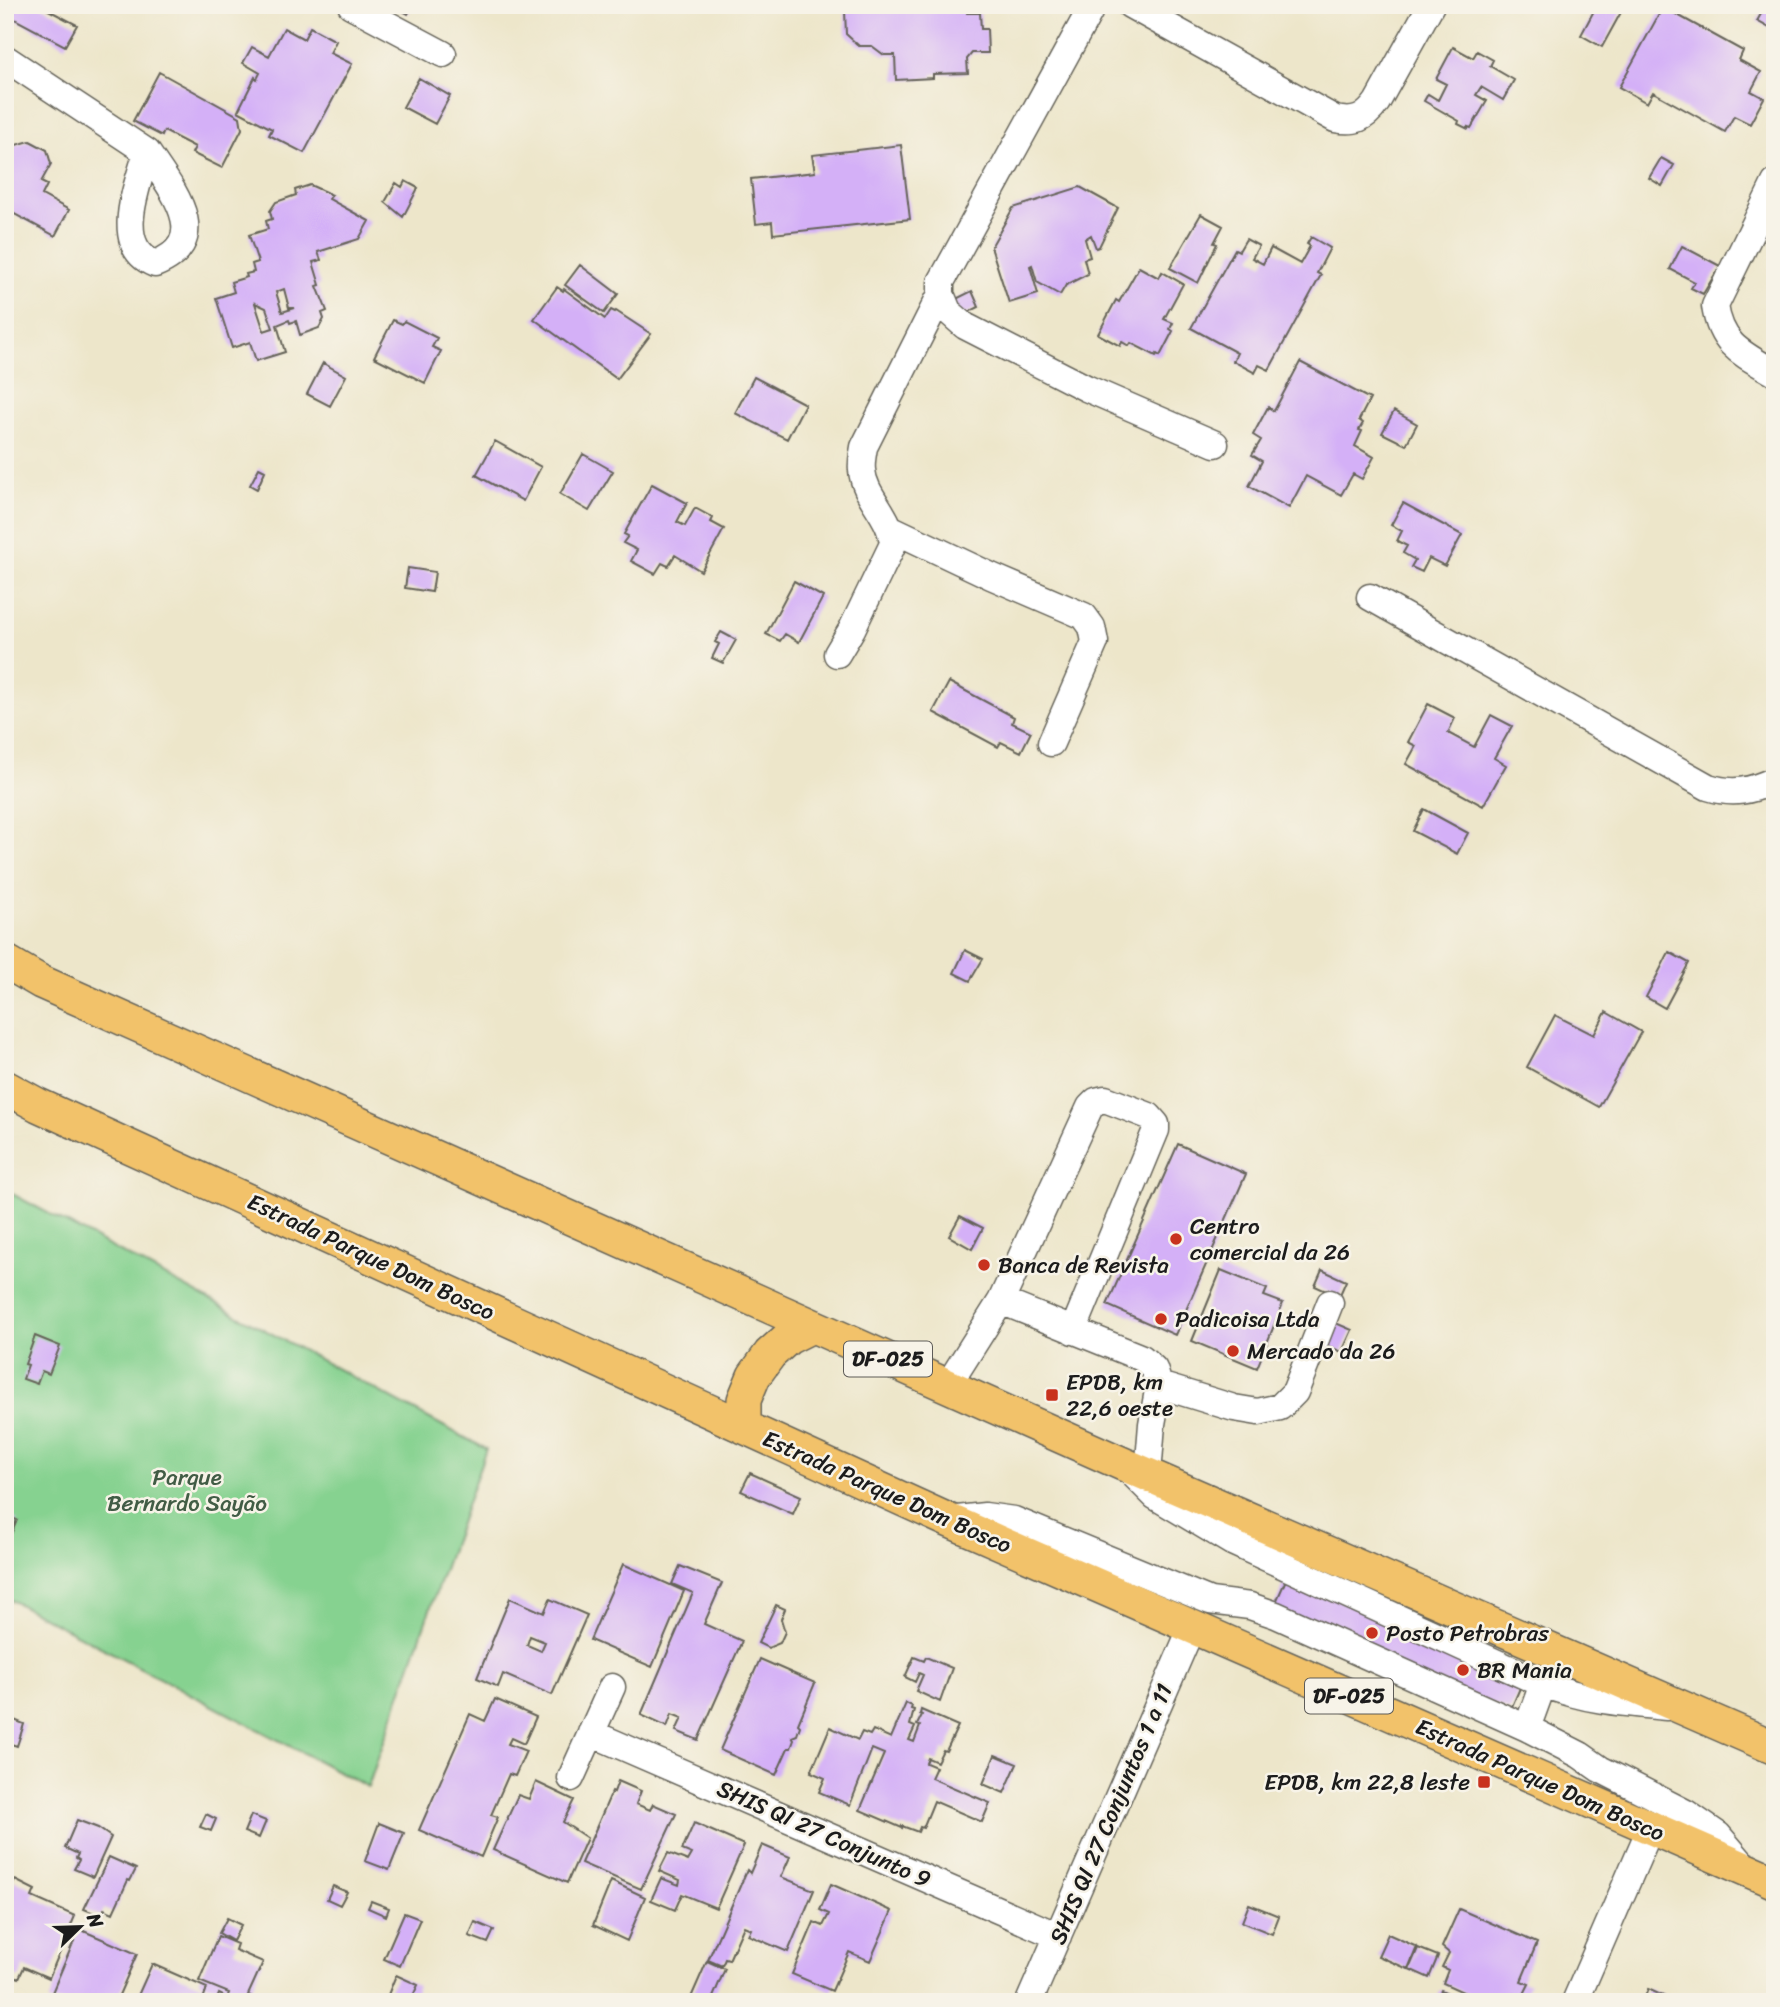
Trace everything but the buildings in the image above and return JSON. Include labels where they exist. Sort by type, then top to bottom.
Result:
[{"type":"main road","name":"DF-025","points":[[5,961],[54,988],[812,1326],[1775,1748]]},
{"type":"main road","name":"Estrada Parque Dom Bosco","points":[[5,1087],[38,1105],[948,1520],[1762,1877]]},
{"type":"main road","points":[[744,1427],[744,1400],[754,1377],[770,1354],[788,1338],[812,1326]]},
{"type":"street","points":[[351,5],[443,54]]},
{"type":"street","points":[[1093,5],[941,282],[941,294],[948,311],[965,326],[1086,388],[1215,444]]},
{"type":"street","points":[[1130,5],[1335,119],[1349,122],[1368,115],[1431,5]]},
{"type":"street","points":[[5,58],[147,152]]},
{"type":"street","points":[[1775,183],[1715,306],[1717,319],[1729,344],[1775,373]]},
{"type":"street","points":[[837,654],[893,544],[892,529],[862,471],[864,446],[941,294]]},
{"type":"street","points":[[892,529],[1084,616],[1092,627],[1095,642],[1051,743]]},
{"type":"street","points":[[1370,597],[1708,787],[1736,792],[1758,788],[1775,780]]},
{"type":"street","points":[[948,1385],[1001,1301],[1090,1107],[1096,1101],[1105,1099],[1149,1116],[1156,1124],[1156,1130],[1073,1331]]},
{"type":"street","points":[[1001,1301],[1142,1358],[1154,1369],[1159,1385],[1152,1424],[1135,1469],[1156,1496],[1232,1542],[1543,1684],[1575,1696],[1610,1703],[1683,1708]]},
{"type":"street","points":[[1159,1385],[1234,1408],[1258,1412],[1280,1407],[1294,1392],[1329,1303]]},
{"type":"street","points":[[948,1520],[985,1516],[1014,1520],[1209,1601],[1250,1605],[1276,1615],[1527,1728],[1580,1755],[1600,1769],[1686,1813],[1718,1835],[1762,1877]]},
{"type":"street","name":"SHIS QI 27 Conjuntos 1 a 11","points":[[1029,2002],[1192,1627]]},
{"type":"street","points":[[1527,1728],[1543,1684]]},
{"type":"street","points":[[571,1778],[612,1686]]},
{"type":"street","name":"SHIS QI 27 Conjunto 9","points":[[591,1732],[1058,1936]]},
{"type":"street","points":[[1575,2002],[1650,1829]]},
{"type":"green space","name":"Parque Bernardo Sayão","points":[[5,1190],[486,1449],[368,1787],[5,1597]]},
{"type":"place","name":"Centro comercial da 26","points":[[1176,1239]]},
{"type":"place","name":"Banca de Revista","points":[[984,1265]]},
{"type":"place","name":"Padicoisa Ltda","points":[[1161,1319]]},
{"type":"place","name":"Mercado da 26","points":[[1233,1351]]},
{"type":"place","name":"EPDB, km 22,6 oeste","points":[[1052,1395]]},
{"type":"place","name":"Posto Petrobras","points":[[1372,1633]]},
{"type":"place","name":"BR Mania","points":[[1463,1670]]},
{"type":"place","name":"EPDB, km 22,8 leste","points":[[1484,1782]]}]
